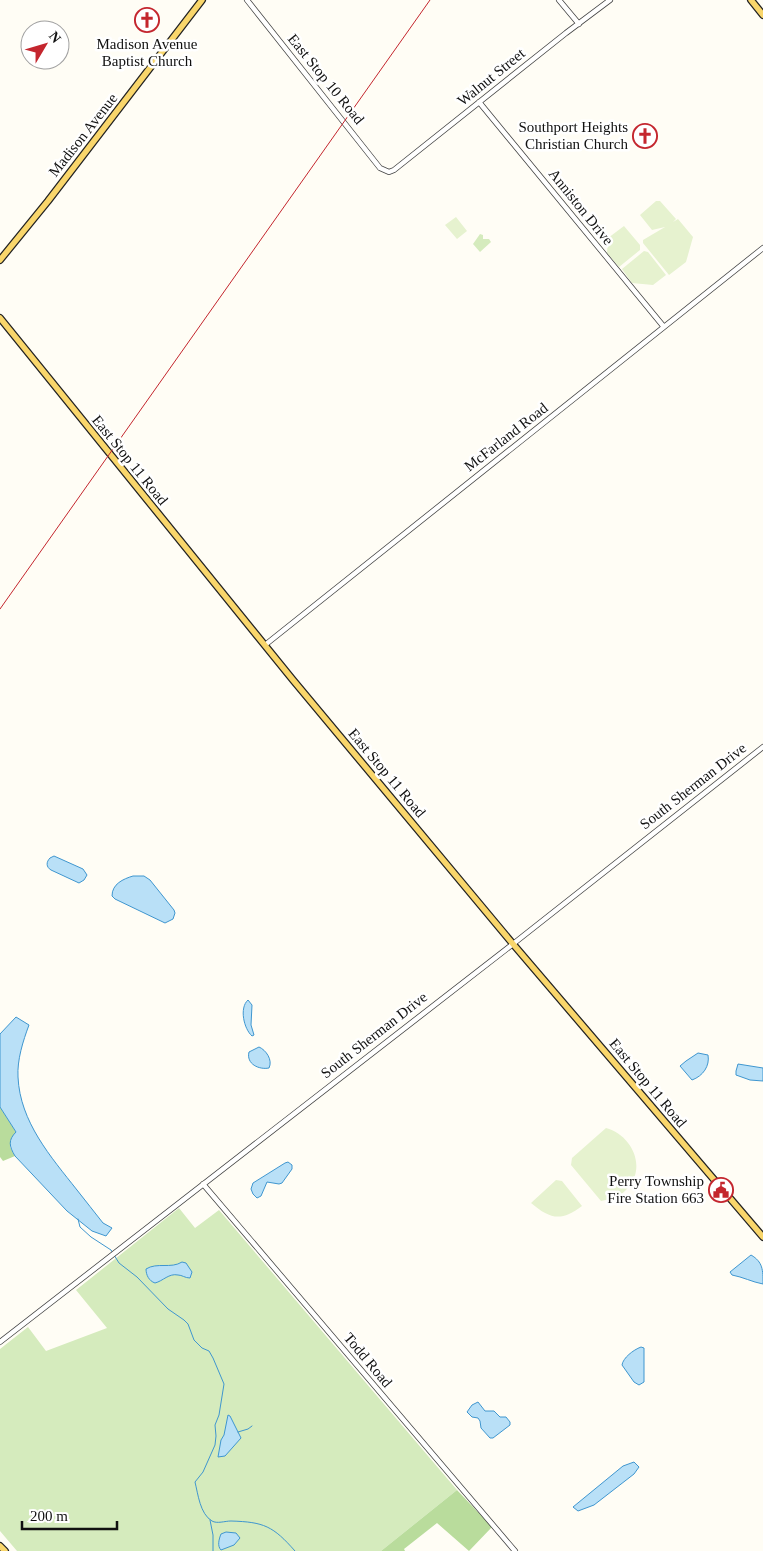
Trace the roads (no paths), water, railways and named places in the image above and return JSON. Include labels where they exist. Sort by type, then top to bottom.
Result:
[{"type":"main road","name":"Madison Avenue","points":[[0,260],[48,201],[202,0]]},
{"type":"main road","points":[[751,0],[763,15]]},
{"type":"main road","name":"East Stop 11 Road","points":[[0,318],[265,645],[512,944],[763,1237]]},
{"type":"main road","points":[[0,1546],[4,1551]]},
{"type":"street","name":"East Stop 10 Road","points":[[247,0],[380,168],[387,172]]},
{"type":"street","points":[[559,0],[579,24]]},
{"type":"street","name":"Walnut Street","points":[[387,172],[394,170],[610,0]]},
{"type":"street","name":"Anniston Drive","points":[[479,102],[664,327]]},
{"type":"street","name":"McFarland Road","points":[[265,645],[763,248]]},
{"type":"street","name":"South Sherman Drive","points":[[0,1342],[763,747]]},
{"type":"street","name":"Todd Road","points":[[203,1184],[515,1551]]},
{"type":"water","points":[[54,856],[83,869],[87,875],[84,880],[79,883],[49,869],[47,866],[48,861]]},
{"type":"water","points":[[133,876],[144,876],[150,880],[174,910],[173,919],[165,923],[112,896],[116,885],[122,880]]},
{"type":"water","points":[[248,1000],[252,1005],[251,1025],[254,1035],[252,1036],[247,1029],[243,1013]]},
{"type":"water","points":[[16,1017],[29,1025],[18,1064],[20,1093],[24,1109],[47,1152],[103,1223],[112,1228],[106,1236],[92,1231],[67,1211],[15,1156],[12,1149],[10,1143],[16,1132],[0,1107],[0,1034]]},
{"type":"water","points":[[259,1047],[268,1056],[269,1068],[257,1067],[249,1060],[249,1052]]},
{"type":"water","points":[[698,1053],[708,1055],[708,1063],[702,1073],[692,1080],[680,1066]]},
{"type":"water","points":[[738,1064],[763,1068],[763,1081],[750,1080],[736,1075]]},
{"type":"water","points":[[288,1162],[292,1165],[292,1169],[282,1183],[267,1182],[261,1196],[257,1198],[251,1189],[253,1183]]},
{"type":"water","points":[[751,1255],[758,1261],[761,1267],[763,1284],[732,1275],[730,1272]]},
{"type":"water","points":[[182,1262],[186,1263],[192,1272],[190,1278],[175,1275],[155,1283],[147,1276],[146,1269],[150,1267],[173,1265]]},
{"type":"water","points":[[641,1347],[644,1348],[644,1382],[639,1385],[634,1382],[622,1365],[629,1355]]},
{"type":"water","points":[[478,1402],[485,1411],[494,1411],[500,1417],[506,1417],[510,1425],[493,1438],[490,1438],[481,1428],[478,1418],[472,1417],[467,1412],[472,1405]]},
{"type":"water","points":[[228,1415],[241,1438],[225,1456],[218,1457],[221,1440],[224,1435]]},
{"type":"water","points":[[634,1462],[639,1467],[634,1474],[594,1505],[578,1511],[573,1507],[623,1466]]},
{"type":"water","points":[[226,1532],[236,1533],[240,1538],[234,1545],[221,1550],[219,1544],[221,1534]]},
{"type":"waterway","points":[[78,1219],[80,1227],[111,1250],[119,1263],[137,1277],[168,1309],[188,1324],[194,1340],[202,1348],[209,1351],[213,1358],[224,1384],[219,1415],[215,1425],[215,1445],[203,1472],[195,1482],[205,1514],[214,1522],[231,1521],[260,1524],[274,1531],[295,1551]]},
{"type":"waterway","points":[[238,1432],[252,1426]]},
{"type":"waterway","points":[[210,1520],[213,1535],[213,1551]]},
{"type":"railway","points":[[0,609],[430,0]]},
{"type":"place","name":"Madison Avenue Baptist Church","points":[[147,20]]},
{"type":"place","name":"Southport Heights Christian Church","points":[[645,136]]},
{"type":"place","name":"Perry Township Fire Station 663","points":[[721,1190]]}]
